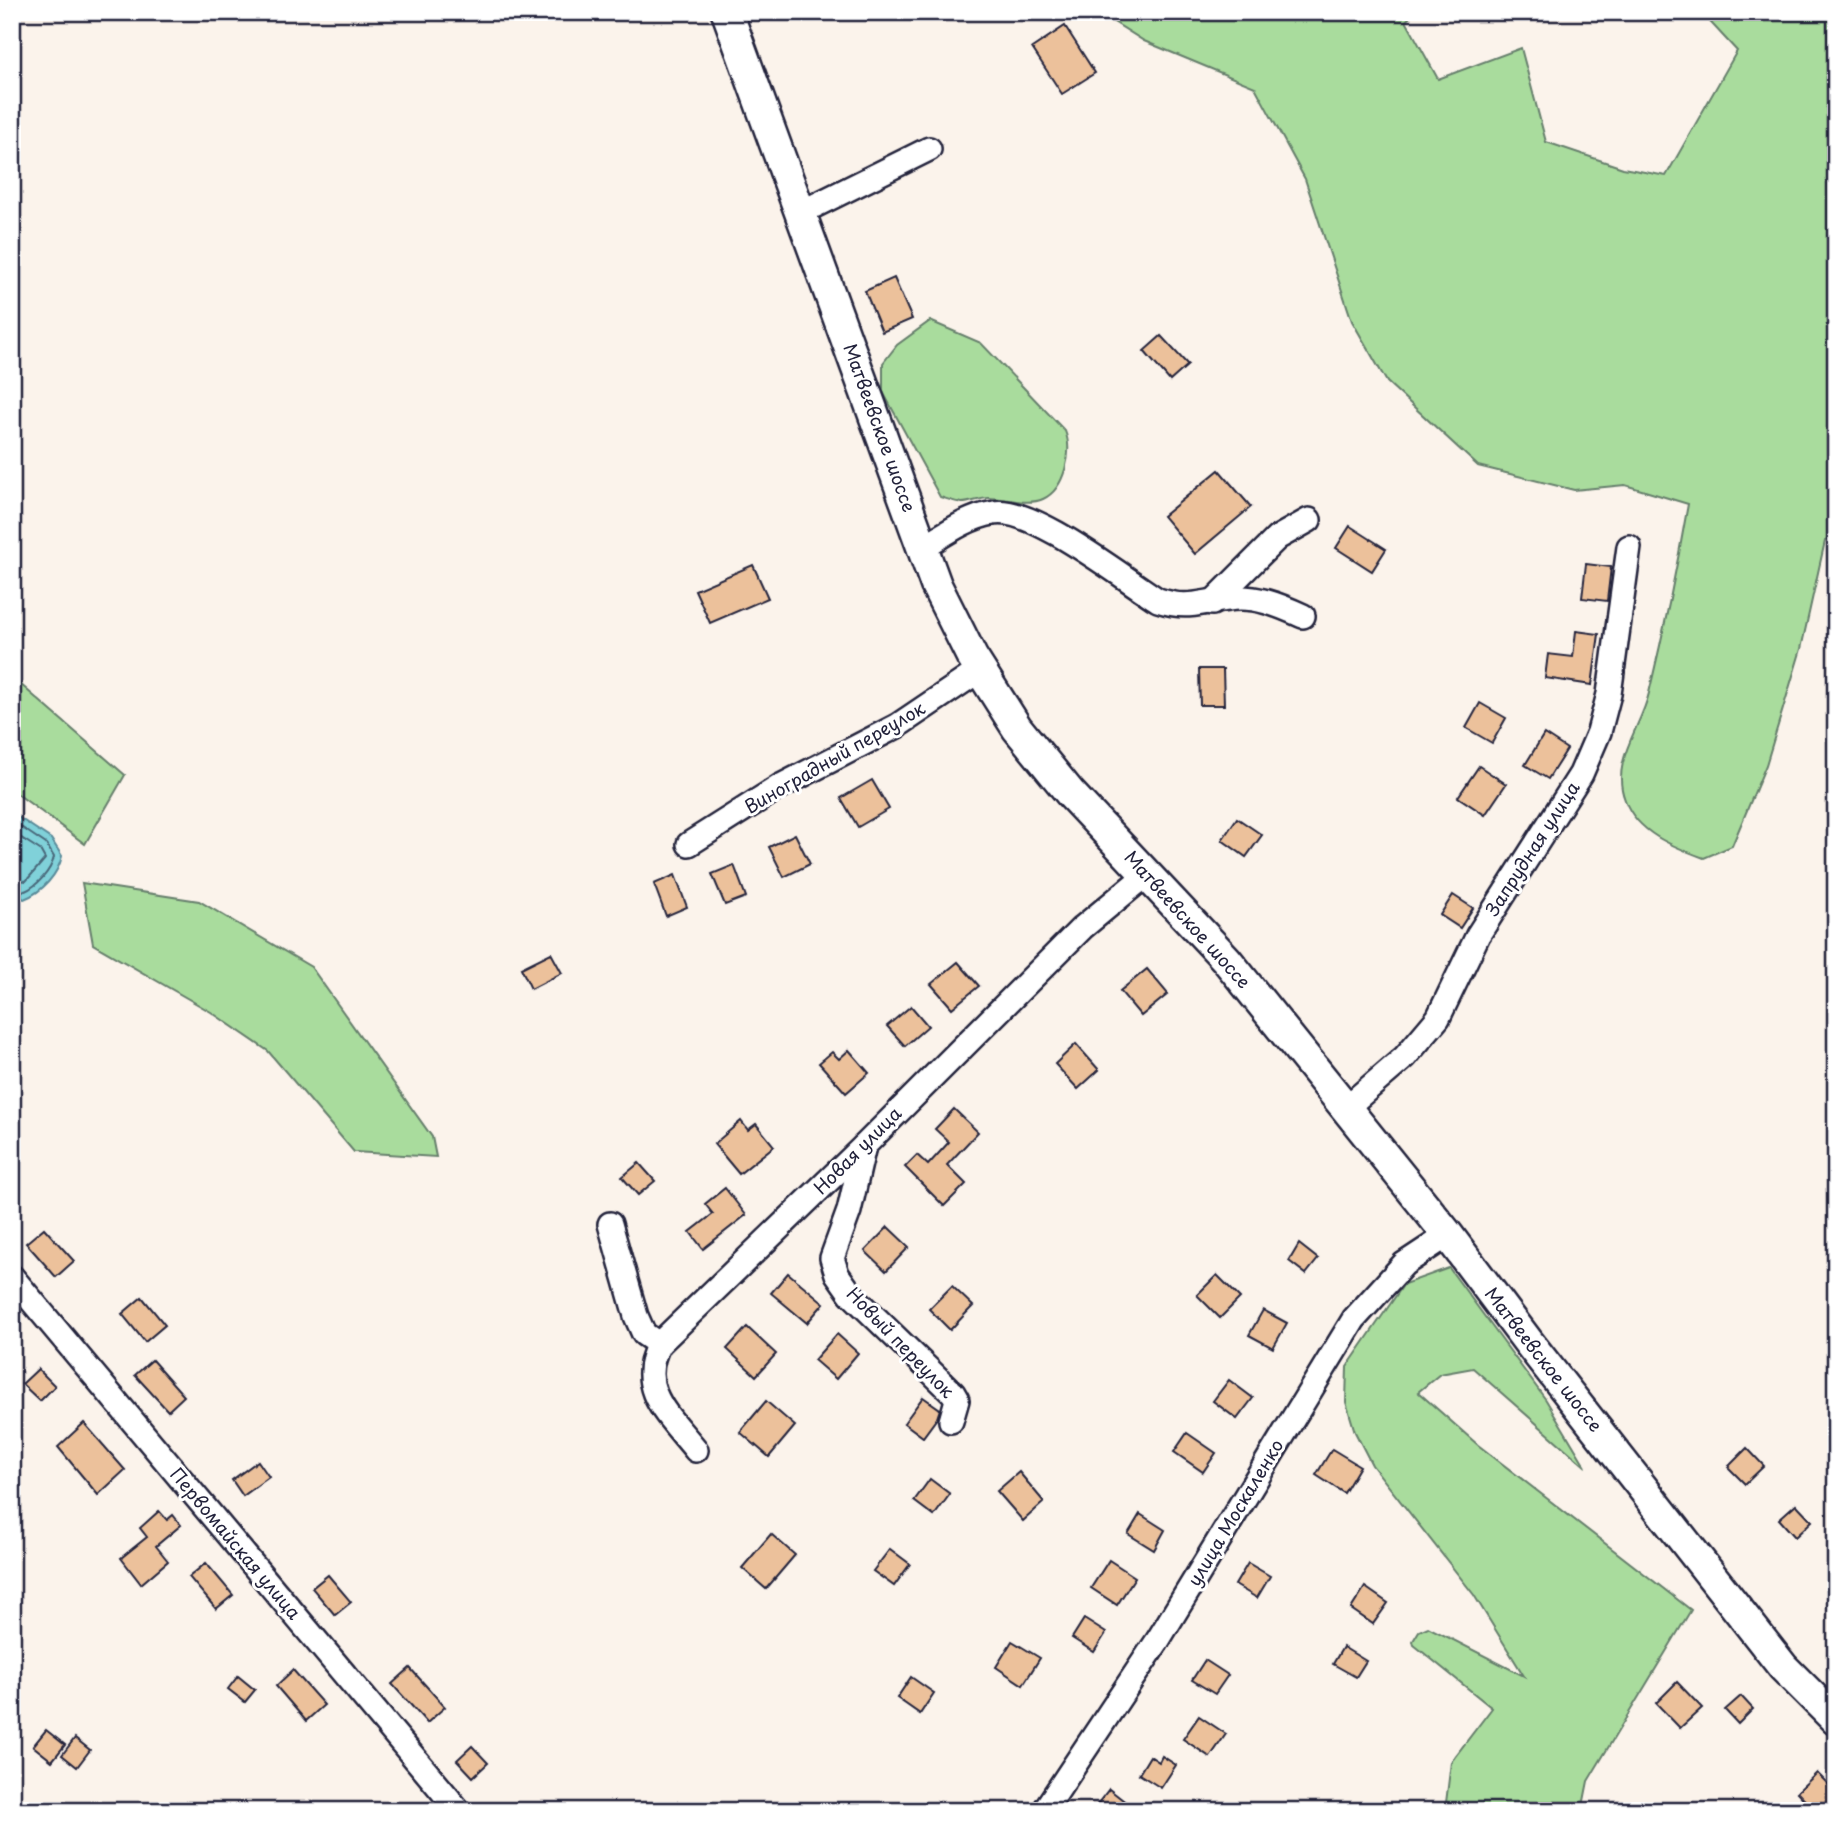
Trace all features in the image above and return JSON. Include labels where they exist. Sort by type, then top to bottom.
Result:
[{"type":"main road","name":"Матвеевское шоссе","points":[[727,12],[936,585],[980,670],[1017,728],[1070,793],[1226,959],[1456,1245],[1529,1343],[1783,1667],[1836,1720]]},
{"type":"street","points":[[800,213],[929,149]]},
{"type":"street","points":[[922,548],[967,521],[996,512],[1016,515],[1043,525],[1158,600],[1176,606],[1248,598],[1272,603],[1303,616]]},
{"type":"street","points":[[1212,603],[1277,538],[1310,520]]},
{"type":"street","name":"Запрудная улица","points":[[1347,1107],[1405,1057],[1438,1018],[1478,935],[1581,774],[1599,732],[1609,694],[1629,547]]},
{"type":"street","name":"Виноградный переулок","points":[[689,844],[779,787],[897,726],[980,670]]},
{"type":"street","name":"Новая улица","points":[[696,1450],[655,1397],[649,1377],[651,1359],[659,1344],[864,1146],[1082,928],[1146,874]]},
{"type":"street","name":"Новый переулок","points":[[864,1146],[849,1211],[832,1258],[837,1274],[851,1294],[953,1394],[957,1400],[951,1421]]},
{"type":"street","points":[[610,1224],[636,1316],[644,1334],[659,1344]]},
{"type":"street","name":"улица Москаленко","points":[[1044,1811],[1158,1640],[1354,1319],[1404,1264],[1456,1245]]},
{"type":"street","name":"Первомайская улица","points":[[12,1277],[459,1811]]},
{"type":"green space","points":[[1098,12],[1415,12],[1406,21],[1438,79],[1521,48],[1546,142],[1623,168],[1666,176],[1737,51],[1701,12],[1836,12],[1836,537],[1825,541],[1801,649],[1766,765],[1732,846],[1704,858],[1669,844],[1638,821],[1625,800],[1621,786],[1621,772],[1628,745],[1645,706],[1655,670],[1688,504],[1625,485],[1574,490],[1478,466],[1387,382],[1352,321],[1305,179],[1255,87],[1144,41]]},
{"type":"green space","points":[[930,321],[981,343],[1065,431],[1068,449],[1065,469],[1051,494],[1030,502],[989,498],[962,503],[940,497],[883,392],[883,363],[897,345]]},
{"type":"green space","points":[[12,677],[125,775],[85,844],[12,790]]},
{"type":"green space","points":[[82,883],[199,901],[311,967],[432,1137],[436,1157],[354,1152],[268,1051],[211,1012],[93,944]]},
{"type":"green space","points":[[1449,1268],[1546,1400],[1586,1467],[1473,1368],[1440,1374],[1418,1392],[1478,1445],[1691,1610],[1588,1781],[1582,1811],[1445,1811],[1451,1762],[1492,1708],[1414,1645],[1413,1641],[1419,1631],[1428,1627],[1524,1676],[1474,1595],[1372,1465],[1355,1432],[1346,1402],[1347,1367],[1404,1284]]},
{"type":"water","points":[[12,813],[51,839],[62,856],[57,870],[48,882],[24,899],[12,892]]},
{"type":"building","points":[[1065,26],[1095,73],[1062,94],[1032,48]]},
{"type":"building","points":[[894,278],[912,319],[882,332],[865,291]]},
{"type":"building","points":[[1161,336],[1188,365],[1170,381],[1144,351]]},
{"type":"building","points":[[1219,470],[1251,507],[1195,554],[1163,516]]},
{"type":"building","points":[[1350,526],[1386,549],[1372,571],[1336,548]]},
{"type":"building","points":[[1586,564],[1611,567],[1607,601],[1582,598]]},
{"type":"building","points":[[753,565],[768,598],[710,623],[695,590]]},
{"type":"building","points":[[1576,631],[1599,634],[1592,685],[1545,678],[1548,654],[1573,657]]},
{"type":"building","points":[[1199,669],[1223,669],[1224,705],[1200,705]]},
{"type":"building","points":[[1480,703],[1506,718],[1492,743],[1466,728]]},
{"type":"building","points":[[1544,734],[1567,749],[1548,779],[1525,765]]},
{"type":"building","points":[[1479,766],[1506,784],[1485,815],[1458,797]]},
{"type":"building","points":[[872,780],[889,809],[858,827],[841,798]]},
{"type":"building","points":[[1237,818],[1262,835],[1246,857],[1222,840]]},
{"type":"building","points":[[795,834],[810,864],[784,877],[769,847]]},
{"type":"building","points":[[734,865],[746,897],[725,905],[712,874]]},
{"type":"building","points":[[675,875],[687,907],[666,916],[654,884]]},
{"type":"building","points":[[1453,895],[1473,908],[1460,928],[1440,915]]},
{"type":"building","points":[[551,953],[562,973],[531,989],[521,968]]},
{"type":"building","points":[[958,962],[979,986],[952,1008],[931,984]]},
{"type":"building","points":[[1147,969],[1168,994],[1141,1016],[1120,991]]},
{"type":"building","points":[[911,1006],[928,1026],[905,1046],[887,1026]]},
{"type":"building","points":[[1076,1044],[1099,1070],[1078,1089],[1055,1064]]},
{"type":"building","points":[[849,1050],[869,1073],[846,1093],[819,1063],[832,1052],[839,1059]]},
{"type":"building","points":[[954,1109],[978,1132],[947,1165],[966,1184],[944,1206],[905,1167],[917,1155],[928,1165],[949,1142],[935,1129]]},
{"type":"building","points":[[741,1121],[748,1130],[756,1124],[774,1146],[739,1174],[714,1144]]},
{"type":"building","points":[[639,1163],[655,1181],[638,1195],[622,1177]]},
{"type":"building","points":[[725,1188],[746,1215],[703,1249],[690,1232],[713,1214],[705,1204]]},
{"type":"building","points":[[888,1227],[909,1247],[886,1271],[865,1251]]},
{"type":"building","points":[[44,1228],[74,1261],[56,1277],[26,1243]]},
{"type":"building","points":[[1299,1244],[1318,1259],[1306,1274],[1289,1261]]},
{"type":"building","points":[[788,1273],[824,1303],[807,1323],[771,1293]]},
{"type":"building","points":[[1217,1275],[1240,1298],[1220,1318],[1197,1295]]},
{"type":"building","points":[[952,1286],[973,1306],[950,1330],[929,1309]]},
{"type":"building","points":[[142,1297],[165,1325],[145,1342],[122,1314]]},
{"type":"building","points":[[1263,1310],[1287,1323],[1273,1348],[1249,1335]]},
{"type":"building","points":[[747,1327],[776,1354],[756,1376],[727,1349]]},
{"type":"building","points":[[837,1334],[858,1353],[836,1379],[814,1360]]},
{"type":"building","points":[[152,1360],[184,1396],[168,1411],[135,1375]]},
{"type":"building","points":[[38,1369],[55,1386],[40,1401],[22,1384]]},
{"type":"building","points":[[1229,1380],[1253,1398],[1237,1419],[1213,1401]]},
{"type":"building","points":[[923,1397],[940,1409],[937,1418],[923,1437],[904,1423]]},
{"type":"building","points":[[766,1401],[795,1426],[769,1457],[740,1432]]},
{"type":"building","points":[[84,1423],[125,1470],[98,1495],[58,1447]]},
{"type":"building","points":[[1187,1433],[1216,1453],[1203,1472],[1174,1452]]},
{"type":"building","points":[[1747,1448],[1764,1466],[1745,1484],[1728,1467]]},
{"type":"building","points":[[1332,1449],[1360,1466],[1344,1493],[1316,1475]]},
{"type":"building","points":[[258,1461],[269,1477],[243,1496],[232,1480]]},
{"type":"building","points":[[1019,1472],[1044,1502],[1023,1521],[997,1491]]},
{"type":"building","points":[[930,1479],[950,1494],[934,1516],[914,1501]]},
{"type":"building","points":[[1796,1504],[1812,1521],[1795,1537],[1779,1519]]},
{"type":"building","points":[[159,1511],[167,1520],[173,1515],[181,1525],[156,1546],[168,1561],[141,1584],[121,1558],[147,1537],[140,1528]]},
{"type":"building","points":[[1140,1514],[1165,1530],[1154,1550],[1128,1534]]},
{"type":"building","points":[[771,1534],[795,1555],[766,1589],[742,1568]]},
{"type":"building","points":[[890,1549],[910,1564],[894,1586],[873,1571]]},
{"type":"building","points":[[1109,1560],[1135,1577],[1117,1605],[1091,1588]]},
{"type":"building","points":[[206,1563],[233,1595],[216,1609],[189,1577]]},
{"type":"building","points":[[1248,1563],[1270,1576],[1257,1598],[1235,1585]]},
{"type":"building","points":[[328,1575],[351,1602],[335,1615],[312,1588]]},
{"type":"building","points":[[1365,1587],[1388,1603],[1373,1624],[1351,1609]]},
{"type":"building","points":[[1084,1619],[1106,1633],[1094,1652],[1072,1638]]},
{"type":"building","points":[[1012,1641],[1040,1658],[1023,1685],[996,1667]]},
{"type":"building","points":[[1343,1647],[1366,1661],[1356,1677],[1333,1664]]},
{"type":"building","points":[[1205,1660],[1228,1675],[1215,1694],[1192,1680]]},
{"type":"building","points":[[410,1668],[445,1707],[427,1723],[392,1684]]},
{"type":"building","points":[[293,1670],[324,1705],[306,1721],[276,1686]]},
{"type":"building","points":[[238,1676],[255,1690],[245,1702],[228,1689]]},
{"type":"building","points":[[911,1677],[934,1693],[920,1714],[897,1698]]},
{"type":"building","points":[[1677,1682],[1702,1708],[1680,1728],[1656,1703]]},
{"type":"building","points":[[1741,1696],[1753,1709],[1738,1724],[1725,1710]]},
{"type":"building","points":[[1199,1716],[1226,1734],[1210,1757],[1183,1739]]},
{"type":"building","points":[[46,1730],[65,1745],[52,1761],[33,1746]]},
{"type":"building","points":[[75,1738],[90,1750],[77,1767],[62,1755]]},
{"type":"building","points":[[472,1746],[488,1763],[473,1777],[457,1760]]},
{"type":"building","points":[[1150,1756],[1159,1762],[1162,1756],[1176,1765],[1161,1788],[1139,1774]]},
{"type":"building","points":[[1817,1773],[1836,1792],[1836,1799],[1824,1811],[1815,1811],[1797,1792]]},
{"type":"building","points":[[1109,1789],[1137,1811],[1092,1811]]}]
